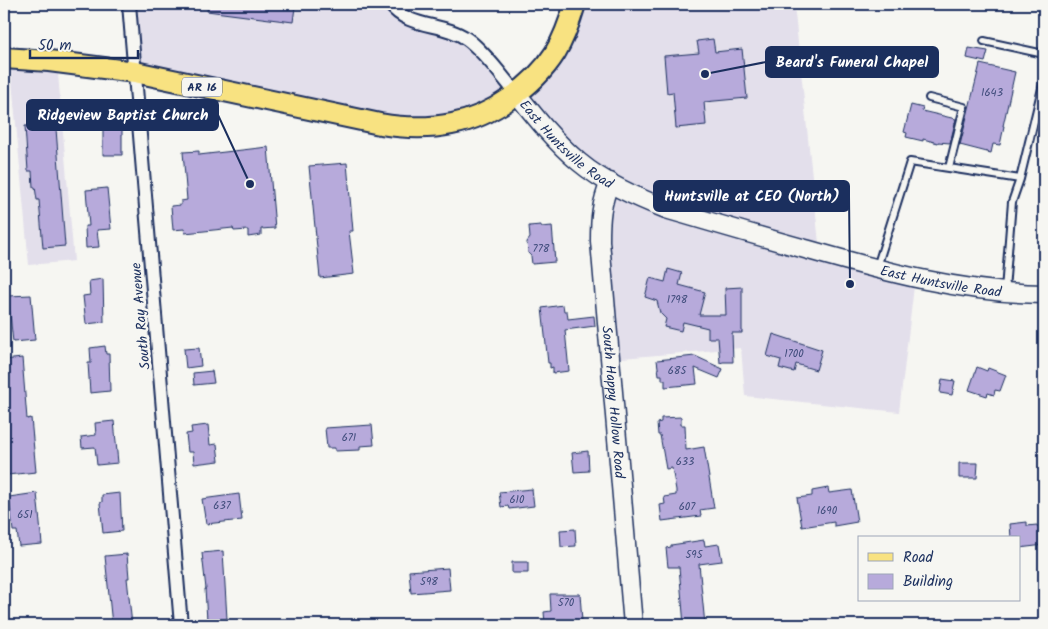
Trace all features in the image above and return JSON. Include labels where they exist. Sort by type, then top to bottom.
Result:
[{"type":"main road","name":"AR 16","points":[[517,94],[538,74],[554,54],[567,31],[576,4]]},
{"type":"main road","name":"East Huntsville Road","points":[[4,58],[49,61],[135,72],[380,124],[412,128],[454,124],[484,114],[517,94],[550,135],[580,163],[634,197],[666,210],[876,270],[929,282],[1044,294]]},
{"type":"main road","name":"South Happy Hollow Road","points":[[610,182],[602,200],[600,241],[633,625]]},
{"type":"street","name":"South Ray Avenue","points":[[129,4],[181,625]]},
{"type":"street","points":[[390,4],[395,11],[409,20],[451,32],[467,39],[517,94]]},
{"type":"lane","points":[[984,41],[1044,54]]},
{"type":"lane","points":[[1005,291],[1012,202],[1020,179],[1044,80]]},
{"type":"lane","points":[[929,98],[964,107],[949,168]]},
{"type":"lane","points":[[876,270],[910,162],[1020,179]]},
{"type":"shaded area","points":[[129,4],[390,4],[451,32],[517,94],[419,128],[135,72]]},
{"type":"shaded area","points":[[575,4],[794,4],[820,253],[915,278],[899,412],[745,396],[741,348],[610,359],[600,241],[609,182],[517,94]]},
{"type":"shaded area","points":[[10,59],[57,62],[74,261],[29,265]]},
{"type":"building","points":[[208,4],[274,4],[295,7],[293,22],[207,11]]},
{"type":"building","points":[[713,39],[715,52],[742,49],[747,98],[704,102],[706,125],[676,128],[673,92],[667,93],[664,56],[699,53],[697,41]]},
{"type":"building","points":[[969,48],[988,51],[985,62],[967,58]]},
{"type":"building","points":[[980,64],[1015,72],[1000,145],[993,144],[991,153],[960,145]]},
{"type":"building","points":[[911,105],[923,108],[922,111],[956,119],[950,143],[938,143],[923,139],[923,141],[906,137],[907,133],[904,132]]},
{"type":"building","points":[[53,124],[53,129],[56,129],[65,246],[43,248],[39,200],[37,200],[35,187],[33,187],[32,171],[28,171],[25,126]]},
{"type":"building","points":[[103,126],[122,126],[122,155],[103,155]]},
{"type":"building","points":[[268,147],[275,228],[261,229],[261,235],[248,237],[248,230],[234,231],[233,228],[185,233],[184,229],[173,230],[171,206],[181,205],[181,201],[187,200],[183,152],[199,151],[199,155]]},
{"type":"building","points":[[347,163],[353,231],[349,231],[354,274],[320,278],[309,166]]},
{"type":"building","points":[[107,188],[111,229],[97,230],[99,247],[86,248],[85,226],[89,226],[86,190]]},
{"type":"building","points":[[541,225],[541,227],[552,226],[555,262],[532,264],[527,242],[530,238],[529,226]]},
{"type":"building","points":[[668,269],[682,273],[679,285],[705,292],[699,315],[726,315],[725,288],[742,287],[742,333],[732,333],[733,362],[720,363],[718,338],[708,338],[708,328],[683,322],[681,331],[664,327],[666,319],[660,313],[657,301],[645,297],[650,278],[665,282]]},
{"type":"building","points":[[103,279],[104,322],[86,324],[83,296],[90,295],[89,281]]},
{"type":"building","points":[[31,295],[35,340],[13,342],[8,296]]},
{"type":"building","points":[[563,305],[564,311],[567,311],[568,319],[594,316],[595,326],[565,330],[569,371],[553,373],[553,367],[550,368],[550,363],[548,363],[542,308]]},
{"type":"building","points":[[773,334],[822,350],[816,370],[796,364],[794,372],[779,368],[781,360],[767,356]]},
{"type":"building","points":[[105,346],[106,354],[109,354],[110,391],[90,393],[88,363],[91,363],[90,348]]},
{"type":"building","points":[[199,348],[201,366],[186,368],[184,349]]},
{"type":"building","points":[[695,356],[723,369],[719,378],[695,368],[697,384],[665,387],[665,380],[662,380],[662,375],[659,375],[657,360]]},
{"type":"building","points":[[22,358],[27,419],[31,418],[36,472],[7,475],[4,421],[9,421],[4,360]]},
{"type":"building","points":[[977,367],[987,371],[988,368],[1006,375],[1000,391],[995,390],[994,395],[988,393],[987,396],[969,390]]},
{"type":"building","points":[[212,371],[214,383],[194,385],[193,373]]},
{"type":"building","points":[[942,379],[955,381],[952,395],[940,393]]},
{"type":"building","points":[[681,417],[681,425],[685,425],[686,450],[704,447],[714,508],[700,510],[701,516],[662,521],[660,505],[665,504],[664,497],[676,495],[676,490],[672,468],[666,469],[657,423],[661,422],[661,418]]},
{"type":"building","points":[[114,421],[118,463],[97,465],[95,447],[82,448],[81,437],[96,435],[95,423]]},
{"type":"building","points":[[208,425],[210,445],[217,444],[219,461],[194,464],[193,452],[188,452],[186,434],[192,433],[191,427]]},
{"type":"building","points":[[372,425],[374,445],[360,446],[360,450],[335,451],[335,448],[327,448],[325,428]]},
{"type":"building","points":[[588,451],[589,471],[574,472],[572,453]]},
{"type":"building","points":[[959,463],[978,463],[977,478],[959,478]]},
{"type":"building","points":[[828,488],[829,493],[852,490],[857,522],[834,526],[834,522],[802,527],[797,498],[812,496],[812,491]]},
{"type":"building","points":[[532,489],[534,506],[509,509],[508,506],[501,507],[499,492]]},
{"type":"building","points":[[37,493],[42,544],[19,546],[17,531],[13,531],[9,497]]},
{"type":"building","points":[[120,493],[122,531],[103,533],[100,503],[102,502],[102,495]]},
{"type":"building","points":[[239,494],[242,520],[206,524],[202,499]]},
{"type":"building","points":[[1027,522],[1027,526],[1037,525],[1038,528],[1044,527],[1044,545],[1020,548],[1020,536],[1011,536],[1010,524]]},
{"type":"building","points":[[575,529],[576,546],[561,547],[560,530]]},
{"type":"building","points":[[704,540],[705,546],[719,544],[722,561],[699,564],[705,625],[684,625],[679,567],[668,567],[666,548],[671,547],[671,545]]},
{"type":"building","points":[[223,551],[227,619],[207,620],[202,553]]},
{"type":"building","points":[[127,554],[129,578],[127,578],[132,625],[112,625],[105,556]]},
{"type":"building","points":[[512,562],[528,562],[528,573],[512,573]]},
{"type":"building","points":[[448,568],[450,590],[411,593],[409,571]]},
{"type":"building","points":[[550,594],[580,594],[582,621],[545,623],[544,612],[551,611]]},
{"type":"place","name":"Beard's Funeral Chapel","points":[[705,74]]},
{"type":"place","name":"Ridgeview Baptist Church","points":[[250,184]]},
{"type":"place","name":"Huntsville at CEO (North)","points":[[850,284]]}]
